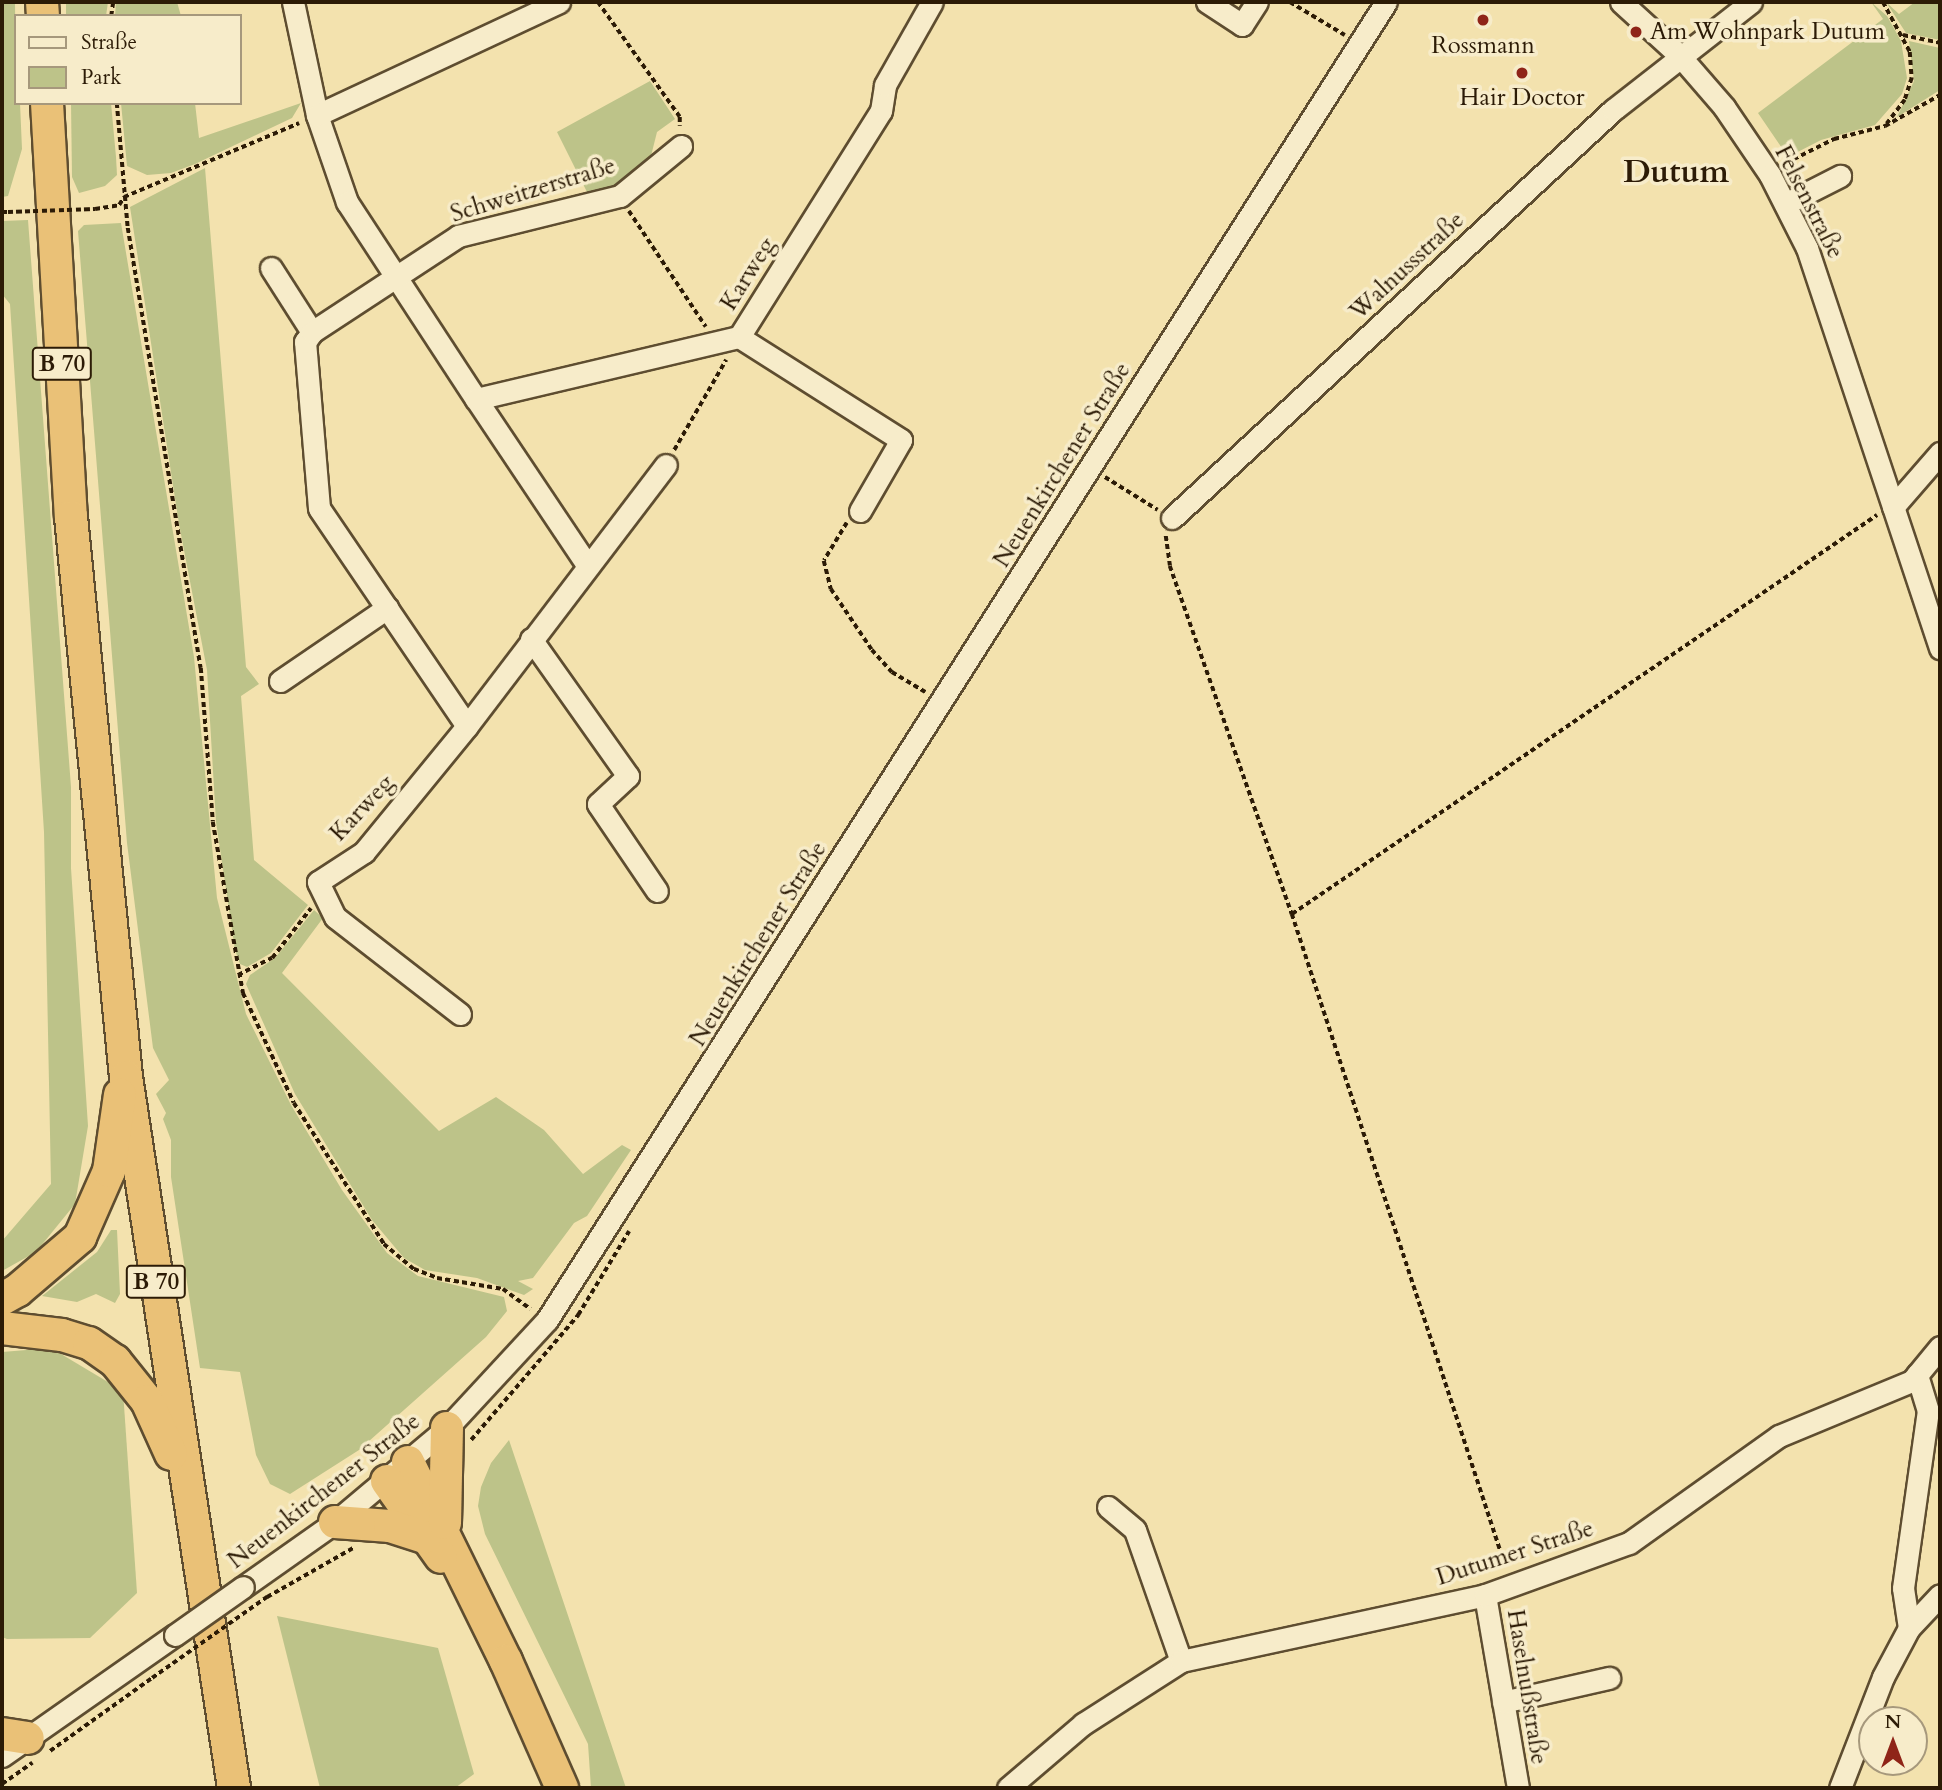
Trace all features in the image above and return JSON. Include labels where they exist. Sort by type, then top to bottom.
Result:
[{"type":"highway","name":"B 70","points":[[47,105],[71,517],[126,1077],[186,1486],[234,1788]]},
{"type":"highway","name":"B 70","points":[[2,1299],[18,1290],[79,1237],[109,1171],[116,1109],[126,1077]]},
{"type":"highway","name":"B 70","points":[[2,1328],[62,1335],[89,1343],[115,1361],[147,1401],[186,1486]]},
{"type":"highway","points":[[435,1536],[447,1428]]},
{"type":"highway","points":[[397,1471],[471,1593],[539,1730],[562,1788]]},
{"type":"highway","points":[[335,1522],[390,1525],[435,1536]]},
{"type":"highway","name":"B 70","points":[[222,1710],[249,1788]]},
{"type":"highway","points":[[539,1730],[539,1788]]},
{"type":"street","points":[[293,2],[317,115],[346,202],[587,565]]},
{"type":"street","points":[[317,115],[559,2]]},
{"type":"street","name":"Karweg","points":[[860,511],[901,440],[739,337],[881,111],[885,85],[932,2]]},
{"type":"street","points":[[1207,2],[1242,24],[1257,2]]},
{"type":"street","name":"Neuenkirchener Straße","points":[[2,1756],[28,1746],[175,1635],[335,1522],[447,1428],[547,1320],[1092,468],[1386,2]]},
{"type":"street","name":"Felsenstraße","points":[[1621,2],[1679,55],[1724,107],[1770,175],[1807,248],[1940,648]]},
{"type":"street","name":"Walnussstraße","points":[[1172,518],[1612,110],[1679,55],[1751,2]]},
{"type":"street","name":"Schweitzerstraße","points":[[312,332],[458,236],[620,196],[681,146]]},
{"type":"street","points":[[1785,204],[1840,176]]},
{"type":"street","points":[[271,268],[312,332],[305,342],[319,508],[467,726]]},
{"type":"street","points":[[475,400],[739,337]]},
{"type":"street","points":[[1893,507],[1920,472],[1940,453]]},
{"type":"street","name":"Karweg","points":[[318,883],[364,852],[467,726],[666,464]]},
{"type":"street","points":[[280,681],[387,608]]},
{"type":"street","points":[[531,639],[628,776],[598,804],[657,891]]},
{"type":"street","points":[[318,883],[335,917],[460,1014]]},
{"type":"street","name":"Dutumer Straße","points":[[1008,1788],[1083,1724],[1181,1661],[1494,1592],[1629,1543],[1779,1436],[1912,1381],[1940,1347]]},
{"type":"street","points":[[1909,1628],[1903,1588],[1928,1411],[1917,1375]]},
{"type":"street","points":[[1108,1507],[1135,1530],[1181,1661]]},
{"type":"street","name":"Haselnußstraße","points":[[1494,1592],[1503,1702],[1518,1788]]},
{"type":"street","points":[[1840,1788],[1883,1677],[1909,1628],[1940,1595]]},
{"type":"street","points":[[1503,1702],[1609,1678]]},
{"type":"path","points":[[598,2],[680,117],[681,146]]},
{"type":"path","points":[[1290,2],[1361,44]]},
{"type":"path","points":[[1883,2],[1903,35],[1912,78],[1905,100],[1885,126]]},
{"type":"path","points":[[1903,35],[1940,43]]},
{"type":"path","points":[[1770,175],[1823,144],[1885,126],[1940,95]]},
{"type":"path","points":[[117,105],[124,197],[201,668],[213,822],[238,975],[294,1103],[384,1244],[414,1269],[437,1278],[503,1289],[547,1320]]},
{"type":"path","points":[[2,212],[111,208],[124,197],[317,115]]},
{"type":"path","points":[[620,196],[717,343]]},
{"type":"path","points":[[666,464],[739,337]]},
{"type":"path","points":[[1092,468],[1172,518],[1167,528],[1170,566],[1292,914],[1505,1558],[1494,1592]]},
{"type":"path","points":[[1292,914],[1893,507]]},
{"type":"path","points":[[860,511],[853,514],[824,561],[831,589],[849,621],[892,672],[942,702]]},
{"type":"path","points":[[238,975],[272,958],[310,911],[318,883]]},
{"type":"path","points":[[2,1784],[28,1746],[152,1678],[267,1597]]},
{"type":"green space","points":[[2,2],[15,2],[14,105],[20,105],[22,149],[8,196],[2,197]]},
{"type":"green space","points":[[66,2],[108,2],[106,14],[66,14]]},
{"type":"green space","points":[[116,2],[177,2],[180,14],[115,14]]},
{"type":"green space","points":[[1871,2],[1887,16],[1901,41],[1907,78],[1902,94],[1875,125],[1821,140],[1788,157],[1758,113],[1883,19]]},
{"type":"green space","points":[[1886,2],[1899,14],[1915,2],[1940,2],[1940,40],[1906,33]]},
{"type":"green space","points":[[1909,41],[1940,48],[1940,90],[1897,117],[1914,81]]},
{"type":"green space","points":[[650,81],[675,119],[657,132],[650,160],[614,190],[589,196],[557,132]]},
{"type":"green space","points":[[301,103],[292,118],[171,173],[147,175],[127,166],[121,105],[195,105],[199,138]]},
{"type":"green space","points":[[71,105],[111,105],[117,175],[105,186],[79,193],[72,177]]},
{"type":"green space","points":[[205,168],[246,667],[259,684],[241,696],[254,860],[308,905],[271,953],[247,967],[240,964],[235,950],[216,822],[207,670],[179,524],[130,207]]},
{"type":"green space","points":[[28,220],[71,787],[71,868],[88,1126],[75,1204],[36,1252],[2,1271],[2,1241],[51,1184],[44,832],[10,304],[2,294],[2,221]]},
{"type":"green space","points":[[121,223],[194,657],[217,898],[246,1014],[291,1105],[342,1190],[387,1253],[418,1276],[504,1297],[507,1311],[486,1337],[359,1450],[290,1494],[270,1484],[256,1455],[240,1372],[200,1368],[171,1177],[171,1140],[163,1119],[166,1113],[156,1094],[169,1080],[153,1048],[127,843],[78,231],[84,225]]},
{"type":"green space","points":[[314,910],[323,918],[282,973],[439,1131],[496,1097],[544,1130],[583,1174],[622,1145],[631,1150],[587,1216],[574,1223],[533,1278],[518,1281],[533,1289],[524,1295],[477,1278],[425,1270],[404,1258],[372,1220],[295,1094],[246,984],[250,975],[275,958]]},
{"type":"green space","points":[[111,1230],[117,1230],[120,1294],[115,1303],[96,1294],[77,1302],[42,1296],[97,1252]]},
{"type":"green space","points":[[51,1348],[123,1391],[137,1593],[90,1638],[7,1639],[2,1637],[2,1352]]},
{"type":"green space","points":[[509,1440],[626,1788],[591,1788],[588,1744],[485,1534],[478,1506],[481,1487],[491,1463]]},
{"type":"green space","points":[[277,1616],[438,1648],[474,1774],[455,1788],[320,1788]]},
{"type":"place","name":"Rossmann","points":[[1483,20]]},
{"type":"place","name":"Am Wohnpark Dutum","points":[[1636,32]]},
{"type":"place","name":"Hair Doctor","points":[[1522,73]]},
{"type":"district","name":"Dutum","points":[[1676,172]]}]
